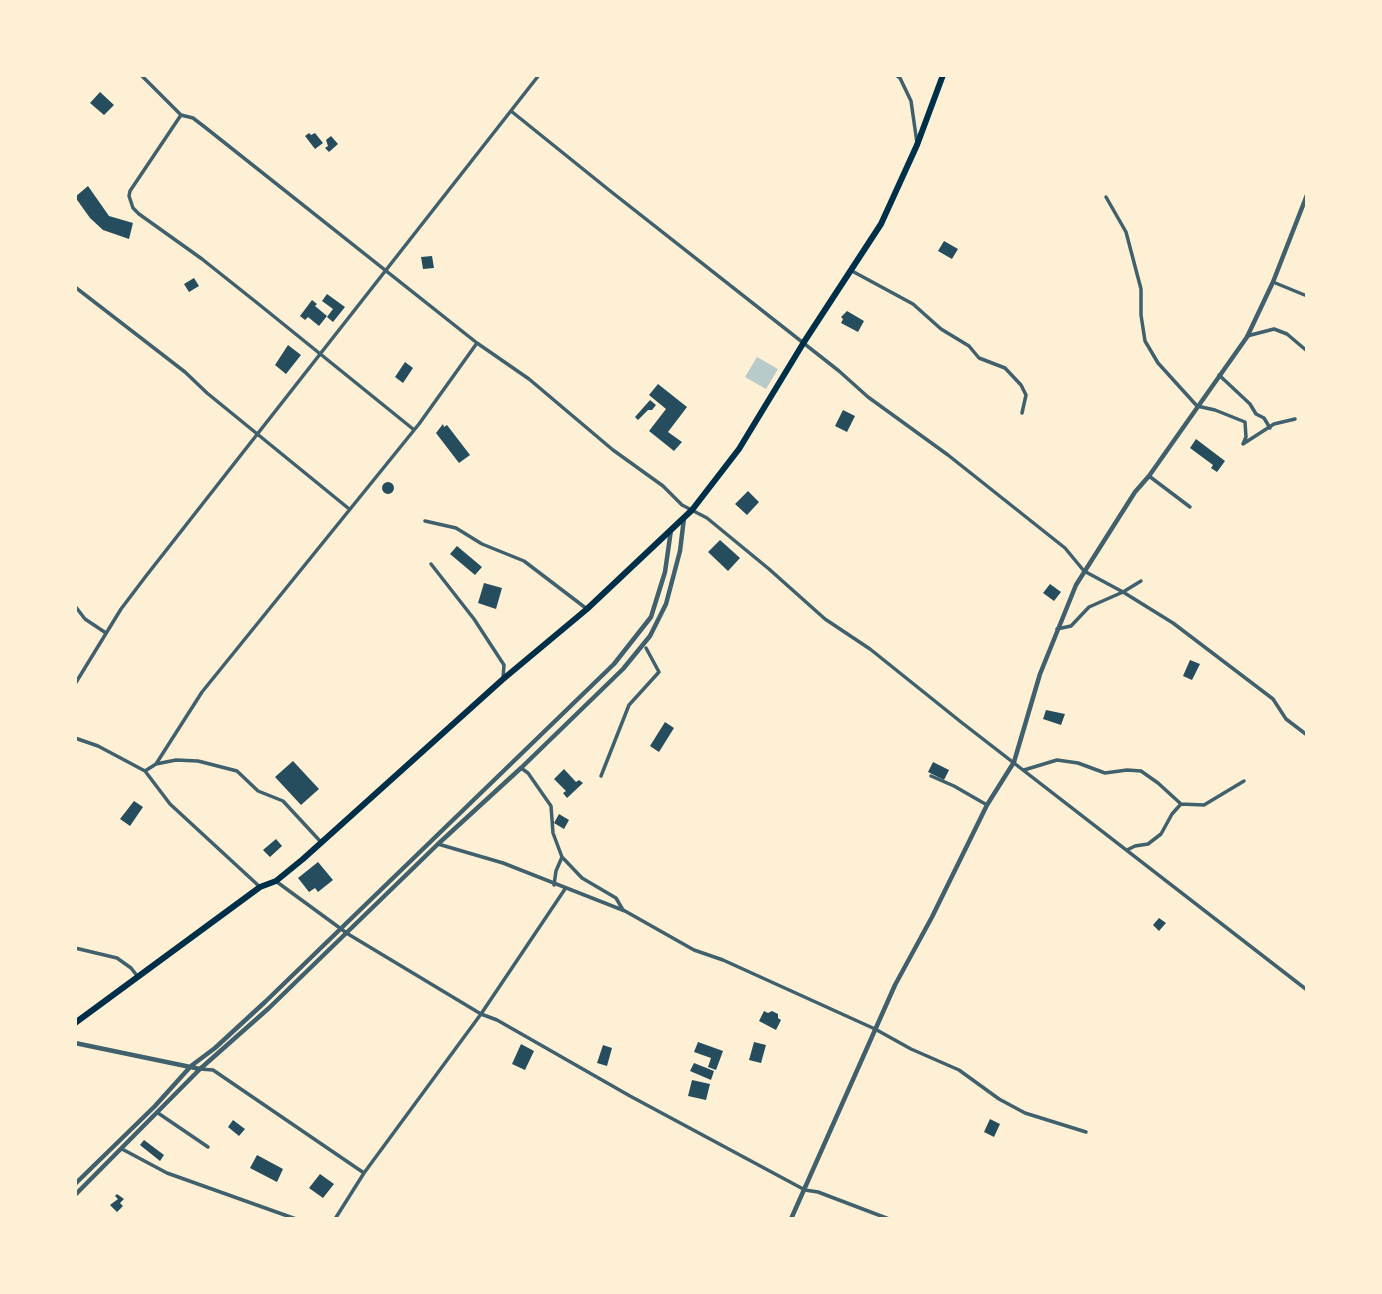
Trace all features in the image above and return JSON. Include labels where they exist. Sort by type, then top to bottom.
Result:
[{"type":"highway","points":[[75,1023],[260,887],[276,881],[502,680],[587,609],[692,510],[739,449],[804,342],[881,224],[917,145],[943,75]]},
{"type":"street","points":[[141,75],[181,115],[193,118],[206,128],[477,343],[529,379],[613,450],[663,486],[682,505],[707,518],[825,619],[870,649],[1307,990]]},
{"type":"street","points":[[75,684],[106,633],[146,576],[539,75]]},
{"type":"street","points":[[896,75],[911,102],[917,145]]},
{"type":"street","points":[[511,111],[804,342],[868,397],[896,415],[1065,548],[1084,570],[1173,623],[1273,699],[1286,719],[1307,735]]},
{"type":"street","points":[[181,115],[130,191],[133,208],[202,259],[414,430]]},
{"type":"street","points":[[791,1219],[895,985],[987,806],[1014,762],[1040,674],[1084,570],[1135,492],[1247,337],[1273,282],[1307,195]]},
{"type":"street","points":[[1106,197],[1126,232],[1139,279],[1145,341],[1158,363],[1197,406],[1245,422],[1246,437],[1242,444],[1270,428],[1295,419]]},
{"type":"street","points":[[852,271],[913,304],[969,346],[979,358],[1005,368],[1021,385],[1026,395],[1022,413]]},
{"type":"street","points":[[1273,282],[1307,296]]},
{"type":"street","points":[[75,287],[185,372],[348,509]]},
{"type":"street","points":[[1247,337],[1274,329],[1287,334],[1307,351]]},
{"type":"street","points":[[156,765],[202,692],[414,430],[477,343]]},
{"type":"street","points":[[1218,375],[1250,404],[1256,414],[1264,418],[1270,428]]},
{"type":"street","points":[[1149,476],[1190,507]]},
{"type":"street","points":[[75,1195],[200,1069],[348,934],[438,844],[618,674],[650,636],[666,604],[675,574],[684,517]]},
{"type":"street","points":[[425,521],[456,528],[482,544],[524,561],[587,609]]},
{"type":"street","points":[[75,1184],[155,1106],[191,1066],[265,1002],[605,673],[651,617],[669,552],[671,529]]},
{"type":"street","points":[[431,564],[474,619],[504,665],[502,680]]},
{"type":"street","points":[[1057,629],[1071,626],[1089,607],[1124,592],[1141,581]]},
{"type":"street","points":[[75,606],[85,619],[106,633]]},
{"type":"street","points":[[601,776],[629,705],[659,672],[646,648]]},
{"type":"street","points":[[75,738],[98,746],[145,771],[170,804],[260,887]]},
{"type":"street","points":[[145,771],[176,760],[198,761],[237,771],[258,790],[283,800],[321,842]]},
{"type":"street","points":[[1024,770],[1057,760],[1078,763],[1105,773],[1127,769],[1141,771],[1181,804],[1204,805],[1244,781]]},
{"type":"street","points":[[521,768],[528,773],[551,806],[553,833],[562,857],[582,878],[616,898],[625,911]]},
{"type":"street","points":[[931,776],[987,806]]},
{"type":"street","points":[[1127,850],[1147,844],[1161,834],[1181,804]]},
{"type":"street","points":[[438,844],[503,863],[625,911],[694,950],[723,960],[960,1070],[999,1099],[1024,1113],[1086,1132]]},
{"type":"street","points":[[554,885],[562,857]]},
{"type":"street","points":[[276,881],[340,929],[481,1014],[497,1020],[630,1096],[805,1190],[818,1192],[889,1219]]},
{"type":"street","points":[[335,1219],[364,1173],[481,1014],[565,889]]},
{"type":"street","points":[[75,948],[117,958],[138,977]]},
{"type":"street","points":[[75,1043],[213,1070],[364,1173]]},
{"type":"street","points":[[158,1113],[208,1147]]},
{"type":"street","points":[[122,1149],[167,1173],[296,1219]]},
{"type":"shaded area","points":[[757,357],[778,369],[766,389],[745,377]]},
{"type":"building","points":[[100,92],[114,105],[104,115],[90,103]]},
{"type":"building","points":[[315,133],[323,143],[315,149],[305,136]]},
{"type":"building","points":[[331,136],[338,144],[329,152],[325,148],[328,146],[326,140]]},
{"type":"building","points":[[88,186],[109,216],[133,223],[129,239],[103,230],[90,218],[75,197]]},
{"type":"building","points":[[944,241],[958,249],[952,259],[938,251]]},
{"type":"building","points":[[432,256],[434,268],[423,269],[421,257]]},
{"type":"building","points":[[194,278],[199,286],[189,292],[184,284]]},
{"type":"building","points":[[327,294],[345,307],[333,322],[327,317],[333,309],[322,301]]},
{"type":"building","points":[[312,300],[327,316],[319,326],[308,317],[305,320],[300,316]]},
{"type":"building","points":[[847,311],[864,321],[858,332],[841,323],[841,317]]},
{"type":"building","points":[[288,345],[301,355],[286,374],[275,365]]},
{"type":"building","points":[[405,362],[413,368],[403,383],[395,377]]},
{"type":"building","points":[[658,384],[687,407],[668,432],[682,442],[674,451],[649,431],[666,409],[649,395]]},
{"type":"building","points":[[650,400],[656,405],[638,420],[635,417]]},
{"type":"building","points":[[843,410],[855,416],[847,432],[835,426]]},
{"type":"building","points":[[443,424],[444,427],[447,425],[470,455],[459,463],[436,433]]},
{"type":"building","points":[[1196,439],[1225,461],[1217,472],[1211,468],[1213,465],[1190,448]]},
{"type":"building","points":[[383,483],[393,483],[393,493],[383,493]]},
{"type":"building","points":[[748,491],[759,502],[747,515],[735,504]]},
{"type":"building","points":[[720,540],[740,558],[728,571],[708,552]]},
{"type":"building","points":[[457,546],[482,567],[475,575],[450,554]]},
{"type":"building","points":[[484,583],[502,588],[496,609],[478,603]]},
{"type":"building","points":[[1050,584],[1061,592],[1054,601],[1043,593]]},
{"type":"building","points":[[1190,660],[1200,664],[1192,680],[1183,676]]},
{"type":"building","points":[[1046,710],[1065,714],[1061,725],[1043,719]]},
{"type":"building","points":[[665,722],[674,728],[659,752],[650,746]]},
{"type":"building","points":[[293,761],[319,789],[301,805],[275,777]]},
{"type":"building","points":[[933,762],[949,770],[944,780],[928,772]]},
{"type":"building","points":[[564,769],[576,782],[579,780],[583,783],[567,798],[563,793],[566,791],[554,779]]},
{"type":"building","points":[[134,801],[143,807],[130,826],[120,819]]},
{"type":"building","points":[[559,814],[569,820],[564,829],[554,823]]},
{"type":"building","points":[[276,839],[282,846],[270,857],[263,850]]},
{"type":"building","points":[[318,862],[333,880],[318,892],[315,888],[309,892],[298,878]]},
{"type":"building","points":[[1159,918],[1166,923],[1159,931],[1153,925]]},
{"type":"building","points":[[764,1011],[778,1014],[781,1020],[776,1030],[759,1021]]},
{"type":"building","points":[[698,1042],[723,1051],[716,1070],[708,1067],[711,1058],[694,1052]]},
{"type":"building","points":[[754,1042],[766,1045],[761,1063],[749,1060]]},
{"type":"building","points":[[521,1044],[534,1051],[525,1070],[512,1064]]},
{"type":"building","points":[[603,1045],[612,1048],[607,1066],[597,1063]]},
{"type":"building","points":[[694,1063],[714,1071],[711,1080],[690,1071]]},
{"type":"building","points":[[692,1080],[710,1084],[706,1100],[688,1096]]},
{"type":"building","points":[[990,1119],[1000,1124],[994,1137],[984,1132]]},
{"type":"building","points":[[233,1120],[245,1129],[239,1136],[228,1127]]},
{"type":"building","points":[[144,1140],[164,1155],[160,1161],[140,1145]]},
{"type":"building","points":[[257,1155],[283,1169],[277,1182],[250,1168]]},
{"type":"building","points":[[320,1174],[334,1184],[323,1198],[309,1188]]},
{"type":"building","points":[[117,1194],[124,1199],[120,1203],[123,1206],[117,1212],[110,1205],[118,1199],[115,1196]]}]
